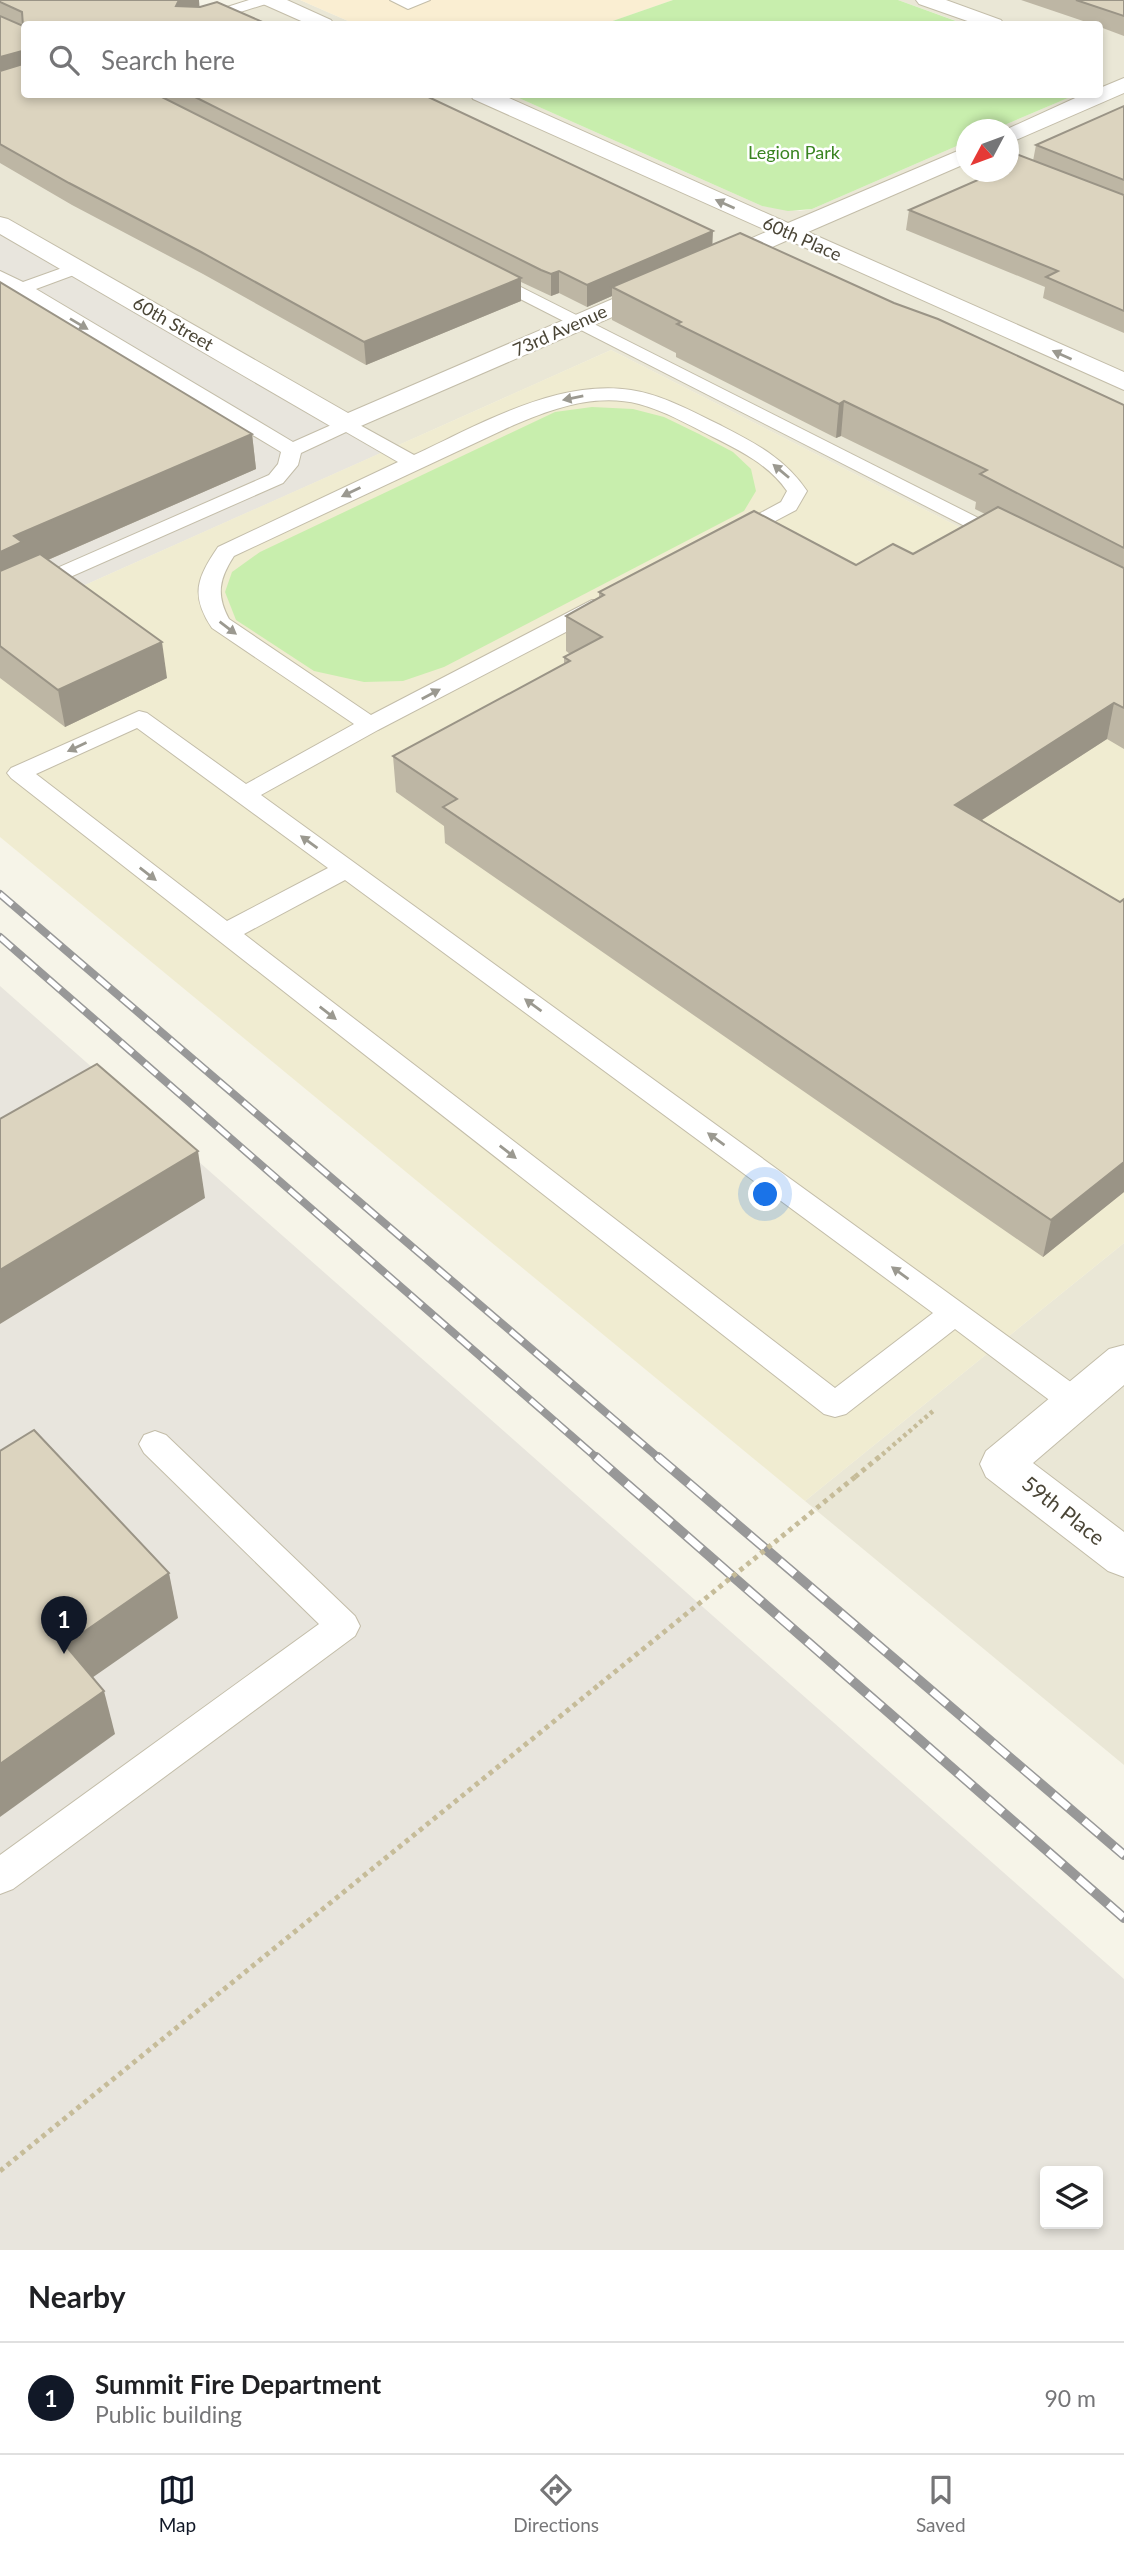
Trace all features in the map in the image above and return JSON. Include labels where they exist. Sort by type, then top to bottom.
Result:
[{"type":"street","points":[[270,0],[317,21]]},
{"type":"street","points":[[926,0],[985,21]]},
{"type":"street","points":[[1103,94],[1124,85]]},
{"type":"street","name":"60th Place","points":[[490,98],[1124,383]]},
{"type":"street","points":[[1019,132],[1095,98]]},
{"type":"street","name":"73rd Avenue","points":[[346,424],[956,159]]},
{"type":"street","name":"60th Street","points":[[0,224],[346,424]]},
{"type":"street","points":[[1075,1402],[1124,1361]]},
{"type":"street","name":"59th Place","points":[[1075,1402],[1002,1464],[1124,1558]]},
{"type":"lane","points":[[198,21],[264,0]]},
{"type":"lane","points":[[397,0],[408,5],[423,0]]},
{"type":"lane","points":[[20,289],[76,268]]},
{"type":"lane","points":[[473,268],[1025,549]]},
{"type":"lane","points":[[0,276],[292,450]]},
{"type":"lane","points":[[370,725],[220,623],[207,600],[211,576],[226,552],[412,463],[531,411],[574,396],[620,395],[654,401],[753,449],[789,476],[797,491],[789,506],[715,545]]},
{"type":"lane","points":[[0,601],[276,479],[288,465],[292,450],[346,424],[412,463]]},
{"type":"lane","points":[[244,795],[370,725],[617,597]]},
{"type":"lane","points":[[955,1313],[835,1405],[19,773],[139,718],[955,1313],[1075,1402]]},
{"type":"lane","points":[[225,933],[346,869]]},
{"type":"lane","points":[[0,1877],[343,1626],[155,1444]]},
{"type":"path","points":[[0,2171],[933,1412]]},
{"type":"shaded area","points":[[273,0],[300,0],[348,21],[207,21]]},
{"type":"shaded area","points":[[300,0],[673,0],[613,21],[348,21]]},
{"type":"shaded area","points":[[898,0],[1124,0],[1124,611],[611,350],[381,453],[0,229],[0,90],[21,94],[21,98],[519,98],[762,206],[800,211],[812,209],[956,146],[956,182],[1019,182],[1019,119],[1068,98],[1103,98],[1103,21],[957,21]]},
{"type":"shaded area","points":[[0,229],[381,453],[0,623]]},
{"type":"shaded area","points":[[611,350],[1124,611],[1124,1243],[805,1501],[0,837],[0,623]]},
{"type":"shaded area","points":[[0,986],[1124,1979],[1124,2250],[0,2250]]},
{"type":"shaded area","points":[[1124,1243],[1124,1765],[805,1501]]},
{"type":"green space","points":[[673,0],[898,0],[956,21],[613,21]]},
{"type":"green space","name":"Legion Park","points":[[519,98],[1068,98],[1019,119],[956,119],[956,146],[812,209],[788,211],[762,206]]},
{"type":"green space","points":[[592,407],[633,409],[664,417],[699,434],[733,452],[751,469],[756,491],[744,511],[444,667],[403,681],[364,682],[314,671],[236,620],[225,592],[232,572],[260,552],[555,412]]},
{"type":"building","points":[[179,0],[176,6],[200,7],[217,2],[260,21],[23,21],[22,12],[0,2]]},
{"type":"building","points":[[1076,0],[1124,0],[1124,16]]},
{"type":"building","points":[[0,16],[21,25],[21,51],[0,57]]},
{"type":"building","points":[[21,65],[21,98],[164,98],[521,278],[364,342],[0,144],[0,71]]},
{"type":"building","points":[[197,98],[430,98],[713,231],[587,285],[559,271],[551,274]]},
{"type":"building","points":[[1124,106],[1124,180],[1036,145]]},
{"type":"building","points":[[1019,155],[1124,195],[1124,311],[1046,277],[1058,271],[909,210],[973,182],[1019,182]]},
{"type":"building","points":[[740,233],[894,303],[938,319],[1124,405],[1124,548],[980,474],[987,470],[844,401],[839,404],[677,324],[681,322],[612,287]]},
{"type":"building","points":[[0,282],[252,434],[14,536],[22,542],[0,552]]},
{"type":"building","points":[[998,507],[1124,568],[1124,708],[1114,703],[955,805],[1120,902],[1124,899],[1124,1162],[1051,1220],[443,807],[457,799],[393,756],[570,661],[564,657],[602,637],[566,616],[604,595],[599,592],[754,511],[856,565],[893,544],[913,554]]},
{"type":"building","points":[[40,554],[162,642],[58,690],[0,646],[0,571]]},
{"type":"building","points":[[97,1064],[198,1151],[0,1270],[0,1119]]},
{"type":"building","points":[[34,1430],[169,1573],[65,1645],[104,1691],[0,1764],[0,1451]]},
{"type":"railway","points":[[0,894],[660,1459]]},
{"type":"railway","points":[[0,937],[598,1459]]},
{"type":"railway","points":[[596,1457],[1124,1918]]},
{"type":"railway","points":[[658,1457],[1124,1855]]},
{"type":"place","name":"Summit Fire Department","points":[[64,1654]]}]
